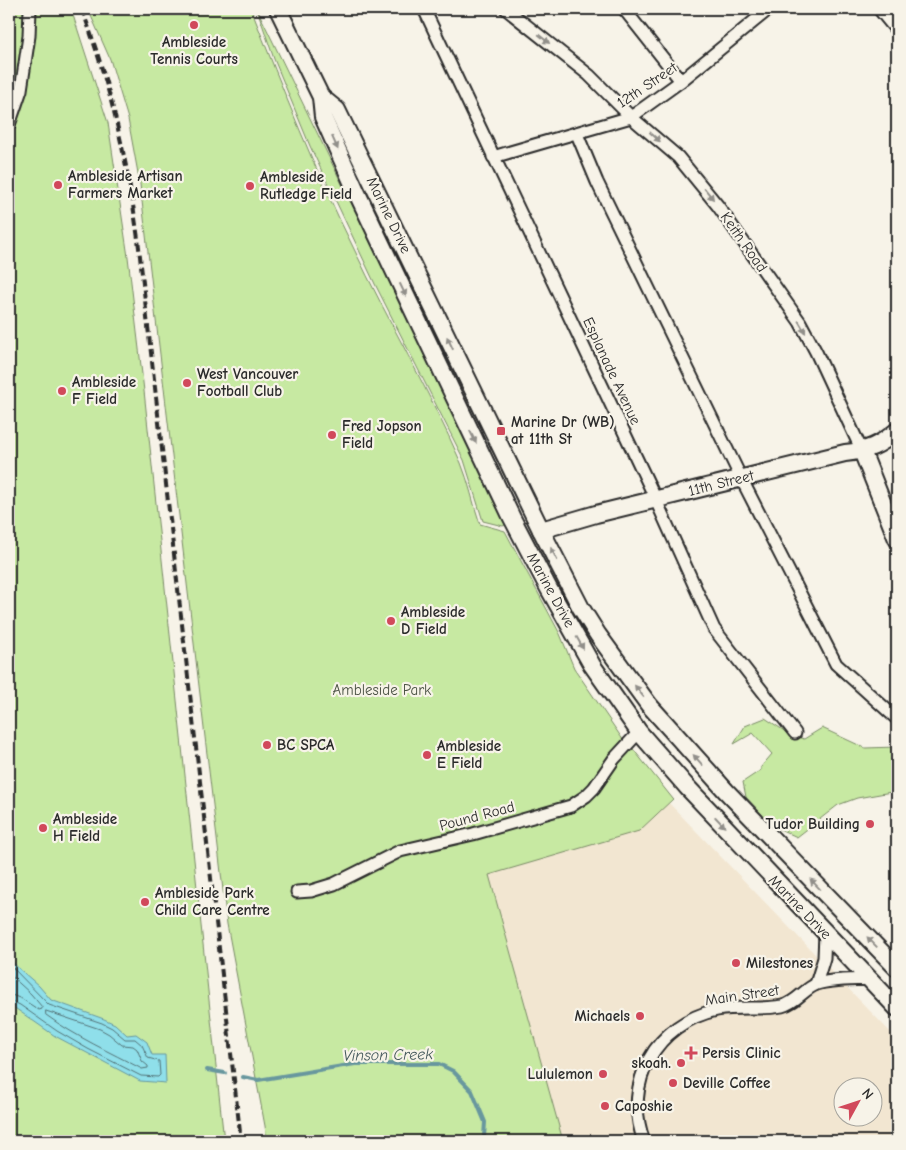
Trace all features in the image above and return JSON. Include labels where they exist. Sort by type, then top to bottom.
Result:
[{"type":"main road","name":"Marine Drive","points":[[278,9],[321,97],[323,117],[356,193],[516,525],[592,665],[640,732],[686,787],[897,1008]]},
{"type":"main road","name":"Marine Drive","points":[[321,97],[337,110],[541,530],[581,608],[598,635],[627,676],[670,729],[726,791],[897,968]]},
{"type":"main road","name":"11th Street","points":[[541,530],[656,499],[862,450],[879,445],[897,432]]},
{"type":"main road","name":"Keith Road","points":[[862,450],[897,539]]},
{"type":"main road","points":[[640,732],[670,729]]},
{"type":"street","points":[[9,125],[21,90],[30,9]]},
{"type":"street","name":"Esplanade Avenue","points":[[424,9],[656,499],[714,629],[795,733]]},
{"type":"street","name":"Keith Road","points":[[506,9],[589,75],[631,117],[678,157],[718,206],[800,322],[862,450]]},
{"type":"street","points":[[624,9],[681,81]]},
{"type":"street","name":"12th Street","points":[[493,157],[631,117],[681,81],[769,9]]},
{"type":"street","points":[[879,9],[897,31]]},
{"type":"street","points":[[577,134],[597,182],[741,478],[836,664],[897,719]]},
{"type":"street","name":"Pound Road","points":[[297,892],[311,891],[334,884],[400,851],[473,834],[572,806],[594,788],[614,759],[640,732]]},
{"type":"street","points":[[816,984],[824,958],[825,933]]},
{"type":"street","name":"Main Street","points":[[644,1141],[640,1131],[637,1112],[640,1081],[646,1064],[654,1052],[678,1025],[716,1010],[783,1006],[798,998],[816,984],[870,979]]},
{"type":"shaded area","points":[[667,801],[897,1039],[897,1141],[544,1141],[477,860]]},
{"type":"green space","points":[[9,9],[71,9],[108,123],[128,257],[144,391],[224,1141],[9,1141]]},
{"type":"green space","name":"Ambleside Park","points":[[88,9],[251,9],[287,100],[326,190],[367,276],[436,409],[461,463],[480,524],[505,531],[560,634],[574,668],[630,750],[633,749],[673,799],[639,831],[489,875],[563,1141],[267,1141],[227,924],[140,184],[128,119],[110,59]]},
{"type":"green space","points":[[257,9],[507,524],[503,526],[483,521],[464,460],[375,284],[310,146],[274,59]]},
{"type":"green space","points":[[765,718],[789,734],[804,739],[822,728],[865,748],[897,747],[897,791],[857,798],[838,805],[797,837],[773,826],[746,797],[743,782],[761,770],[761,767],[772,754],[753,733],[734,744],[745,726]]},
{"type":"water","points":[[9,955],[16,966],[39,986],[51,1000],[115,1024],[127,1035],[136,1034],[147,1042],[152,1055],[165,1055],[166,1083],[140,1081],[55,1036],[9,1004]]},
{"type":"waterway","name":"Vinson Creek","points":[[243,1077],[258,1080],[355,1064],[439,1064],[453,1071],[472,1091],[485,1122],[484,1137],[486,1141]]},
{"type":"waterway","name":"Vinson Creek","points":[[207,1070],[225,1073]]},
{"type":"railway","points":[[82,9],[101,66],[116,122],[129,180],[138,239],[241,1141]]},
{"type":"place","name":"Ambleside Tennis Courts","points":[[194,25]]},
{"type":"place","name":"Ambleside Artisan Farmers Market","points":[[58,185]]},
{"type":"place","name":"Ambleside Rutledge Field","points":[[250,186]]},
{"type":"place","name":"West Vancouver Football Club","points":[[187,383]]},
{"type":"place","name":"Ambleside F Field","points":[[62,391]]},
{"type":"place","name":"Marine Dr (WB) at 11th St","points":[[501,431]]},
{"type":"place","name":"Fred Jopson Field","points":[[332,435]]},
{"type":"place","name":"Ambleside D Field","points":[[391,621]]},
{"type":"place","name":"BC SPCA","points":[[267,745]]},
{"type":"place","name":"Ambleside E Field","points":[[427,755]]},
{"type":"place","name":"Tudor Building","points":[[870,824]]},
{"type":"place","name":"Ambleside H Field","points":[[43,828]]},
{"type":"place","name":"Ambleside Park Child Care Centre","points":[[145,902]]},
{"type":"place","name":"Milestones","points":[[736,963]]},
{"type":"place","name":"Michaels","points":[[640,1016]]},
{"type":"place","name":"Persis Clinic","points":[[691,1053]]},
{"type":"place","name":"skoah.","points":[[681,1063]]},
{"type":"place","name":"Lululemon","points":[[603,1074]]},
{"type":"place","name":"Deville Coffee","points":[[673,1083]]},
{"type":"place","name":"Caposhie","points":[[605,1106]]}]
